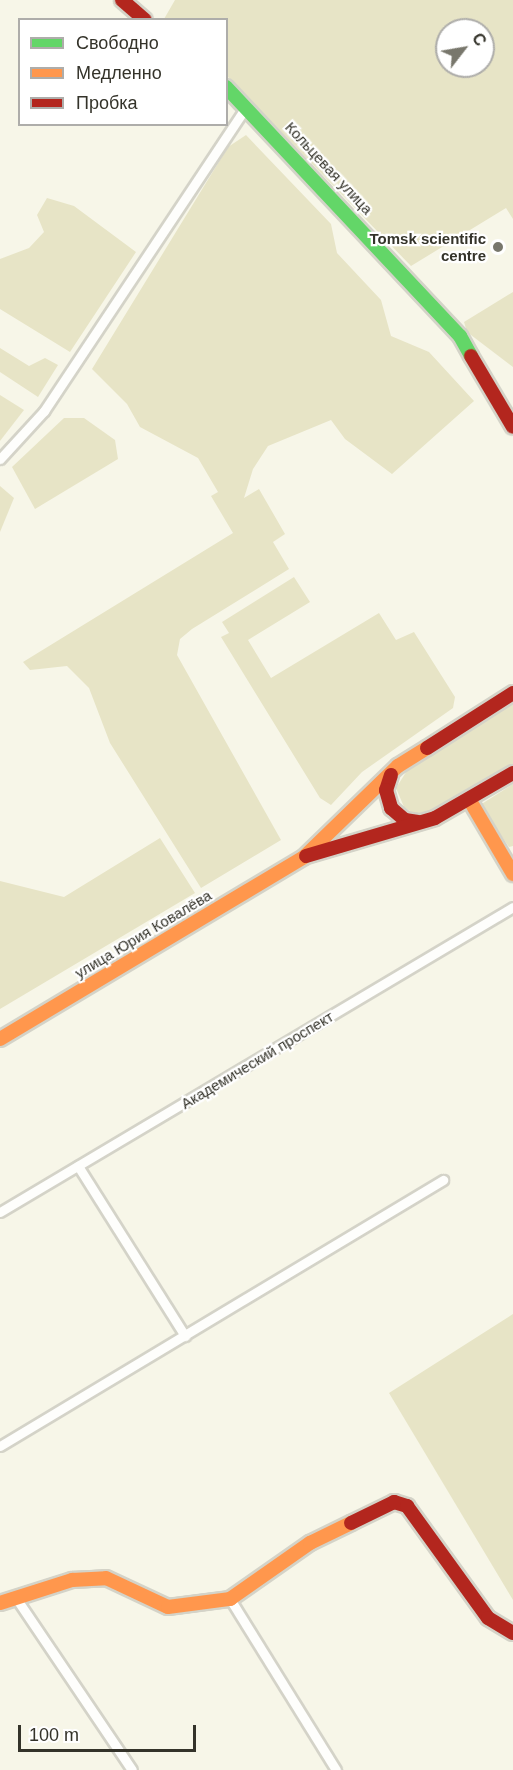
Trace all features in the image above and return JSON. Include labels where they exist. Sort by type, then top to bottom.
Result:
[{"type":"street","points":[[122,0],[143,18]]},
{"type":"street","name":"Кольцевая улица","points":[[228,89],[247,106],[460,336],[513,427]]},
{"type":"street","points":[[0,459],[44,411],[247,106]]},
{"type":"street","name":"улица Юрия Ковалёва","points":[[0,1039],[304,857],[398,766],[513,693]]},
{"type":"street","points":[[398,766],[386,790],[391,808],[405,820],[423,822]]},
{"type":"street","name":"улица Юрия Ковалёва","points":[[304,857],[423,822],[513,774]]},
{"type":"street","points":[[468,799],[508,855],[513,874]]},
{"type":"street","name":"Академический проспект","points":[[0,1212],[513,907]]},
{"type":"street","points":[[78,1166],[185,1336]]},
{"type":"street","points":[[0,1446],[443,1180]]},
{"type":"street","points":[[0,1604],[72,1580],[106,1578],[168,1607],[230,1599],[310,1543],[394,1502],[407,1506],[493,1624],[513,1633]]},
{"type":"street","points":[[16,1598],[132,1770]]},
{"type":"street","points":[[230,1599],[336,1770]]},
{"type":"shaded area","points":[[175,0],[513,0],[513,219],[506,208],[411,266],[228,77],[228,18],[165,18]]},
{"type":"shaded area","points":[[246,135],[331,224],[337,253],[381,300],[391,336],[429,352],[474,401],[392,474],[345,439],[331,420],[268,446],[253,469],[244,498],[259,489],[285,534],[273,542],[289,569],[192,629],[180,639],[177,655],[281,840],[201,888],[110,743],[89,688],[67,666],[30,670],[23,662],[233,533],[211,496],[218,492],[198,458],[140,427],[127,404],[92,369],[228,147]]},
{"type":"shaded area","points":[[47,198],[74,206],[136,252],[70,352],[0,309],[0,259],[29,248],[44,232],[37,215]]},
{"type":"shaded area","points":[[513,292],[513,367],[467,332],[464,322]]},
{"type":"shaded area","points":[[0,348],[29,366],[45,358],[58,365],[38,397],[0,372]]},
{"type":"shaded area","points":[[0,395],[24,410],[0,441]]},
{"type":"shaded area","points":[[64,418],[84,418],[115,440],[118,459],[35,509],[12,467]]},
{"type":"shaded area","points":[[0,486],[14,498],[0,532]]},
{"type":"shaded area","points":[[294,577],[310,602],[248,640],[271,678],[379,613],[396,640],[414,632],[455,697],[453,708],[362,772],[331,805],[320,798],[221,637],[229,633],[222,622]]},
{"type":"shaded area","points":[[513,704],[513,765],[432,811],[416,815],[404,807],[396,788],[408,769]]},
{"type":"shaded area","points":[[513,784],[513,846],[509,847],[480,805]]},
{"type":"shaded area","points":[[160,838],[195,893],[0,1009],[0,881],[64,897]]},
{"type":"shaded area","points":[[513,1314],[513,1600],[389,1393]]},
{"type":"traffic: fast","points":[[228,89],[460,336],[471,356]]},
{"type":"traffic: slow","points":[[0,1039],[304,857],[398,766],[427,748]]},
{"type":"traffic: slow","points":[[469,799],[513,874]]},
{"type":"traffic: slow","points":[[0,1603],[72,1580],[106,1578],[168,1607],[230,1599],[310,1543],[351,1523]]},
{"type":"traffic: jam","points":[[122,0],[143,18]]},
{"type":"traffic: jam","points":[[471,356],[513,427]]},
{"type":"traffic: jam","points":[[427,748],[513,693]]},
{"type":"traffic: jam","points":[[306,856],[435,818],[513,773]]},
{"type":"traffic: jam","points":[[391,775],[386,790],[391,808],[405,820],[418,822]]},
{"type":"traffic: jam","points":[[351,1523],[394,1502],[407,1506],[488,1618],[513,1633]]},
{"type":"place","name":"Tomsk scientific centre","points":[[498,247]]}]
